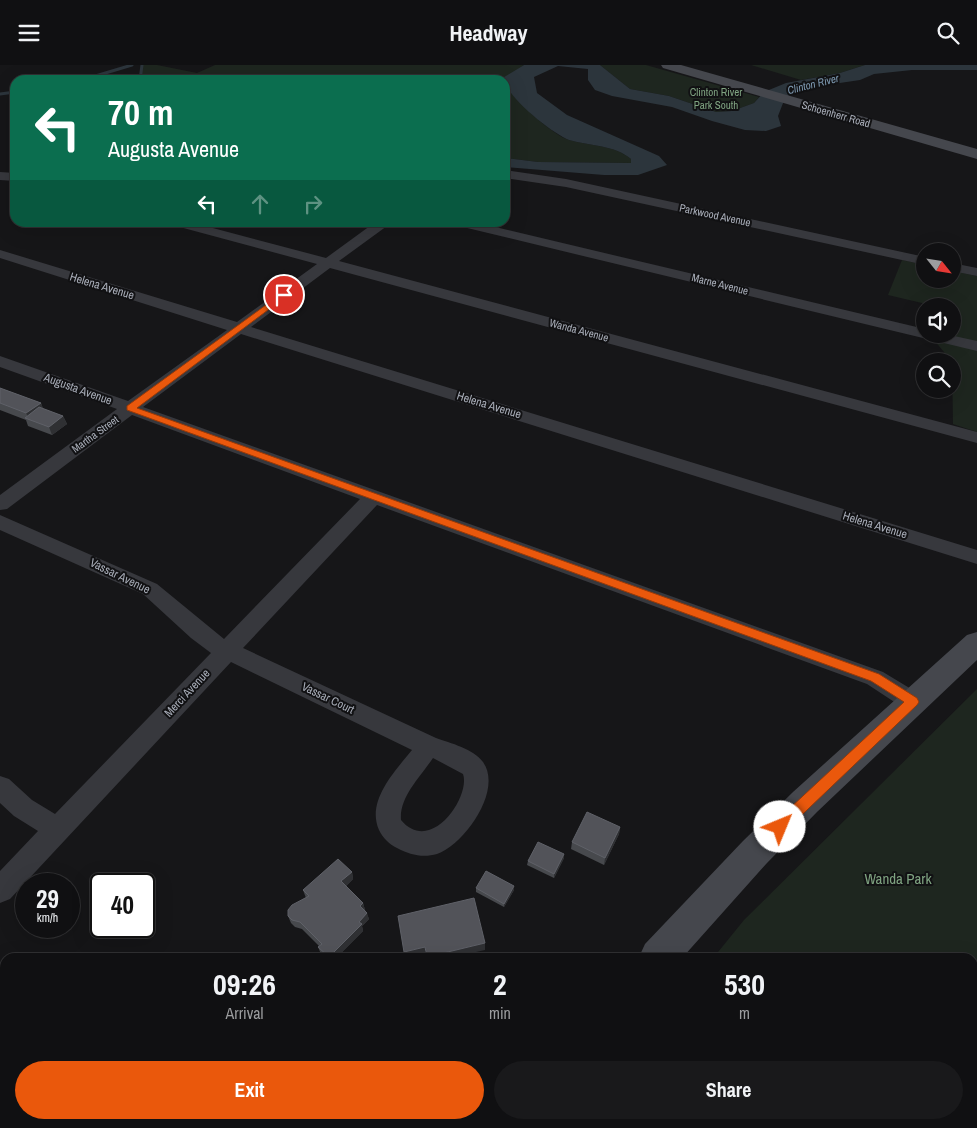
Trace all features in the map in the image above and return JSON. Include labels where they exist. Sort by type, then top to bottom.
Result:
[{"type":"main road","name":"Schoenherr Road","points":[[667,65],[977,154]]},
{"type":"main road","points":[[662,953],[805,801],[977,643]]},
{"type":"street","name":"Parkwood Avenue","points":[[510,175],[566,183],[916,259]]},
{"type":"street","name":"Wanda Avenue","points":[[196,227],[977,438]]},
{"type":"street","name":"Martha Street","points":[[0,504],[377,227]]},
{"type":"street","name":"Marne Avenue","points":[[480,227],[977,347]]},
{"type":"street","name":"Helena Avenue","points":[[0,254],[977,557]]},
{"type":"street","points":[[961,269],[977,272]]},
{"type":"street","name":"Augusta Avenue","points":[[0,361],[875,678],[913,702]]},
{"type":"street","name":"Merci Avenue","points":[[0,890],[374,496]]},
{"type":"street","name":"Vassar Avenue","points":[[0,522],[150,589],[166,601],[194,629],[228,650]]},
{"type":"street","name":"Vassar Court","points":[[228,650],[428,746]]},
{"type":"street","points":[[0,787],[23,808],[58,829]]},
{"type":"green space","points":[[142,65],[157,65],[197,73],[215,65],[524,65],[509,75],[141,75]]},
{"type":"green space","name":"Clinton River Park South","points":[[600,65],[646,65],[759,97],[754,103],[732,111],[716,112],[669,96],[630,89]]},
{"type":"green space","name":"Clinton River Park South","points":[[751,65],[865,65],[840,73],[801,80]]},
{"type":"green space","points":[[510,91],[534,116],[562,137],[618,151],[631,159],[631,163],[538,162],[510,159]]},
{"type":"green space","points":[[902,260],[916,263],[916,288],[961,288],[961,273],[977,276],[977,432],[953,424],[953,398],[961,398],[961,353],[944,353],[936,343],[961,343],[961,298],[916,298],[916,302],[888,295]]},
{"type":"green space","name":"Wanda Park","points":[[977,689],[977,953],[717,953],[744,920]]},
{"type":"water","name":"Clinton River","points":[[524,65],[600,65],[630,89],[669,96],[716,112],[732,111],[754,103],[764,92],[786,83],[840,73],[865,65],[977,65],[977,70],[912,70],[874,74],[860,80],[806,88],[785,98],[778,116],[781,126],[766,131],[745,130],[672,107],[612,96],[595,90],[588,80],[588,69],[558,66],[534,77],[537,93],[567,115],[659,156],[667,165],[638,175],[604,175],[510,167],[510,159],[538,162],[631,163],[631,159],[625,154],[602,146],[569,140],[552,130],[531,114],[513,95],[510,91],[510,75],[508,75]]},
{"type":"building","points":[[0,388],[41,403],[26,413],[0,403]]},
{"type":"building","points":[[39,407],[63,416],[49,427],[25,418]]},
{"type":"building","points":[[587,812],[620,827],[605,858],[572,842]]},
{"type":"building","points":[[538,842],[564,854],[554,874],[528,861]]},
{"type":"building","points":[[338,859],[352,872],[341,881],[363,903],[360,906],[367,913],[359,922],[362,924],[333,953],[325,953],[318,947],[322,944],[300,922],[292,920],[288,916],[288,910],[292,905],[309,896],[303,890]]},
{"type":"building","points":[[486,871],[514,886],[504,904],[476,888]]},
{"type":"building","points":[[474,898],[485,943],[444,953],[426,953],[425,947],[404,952],[398,916]]},
{"type":"waterway","points":[[99,75],[132,65]]},
{"type":"waterway","points":[[141,75],[142,65]]},
{"type":"waterway","points":[[0,94],[10,93]]},
{"type":"route","points":[[284,295],[130,408],[883,681],[913,702],[805,801],[780,827]]}]
